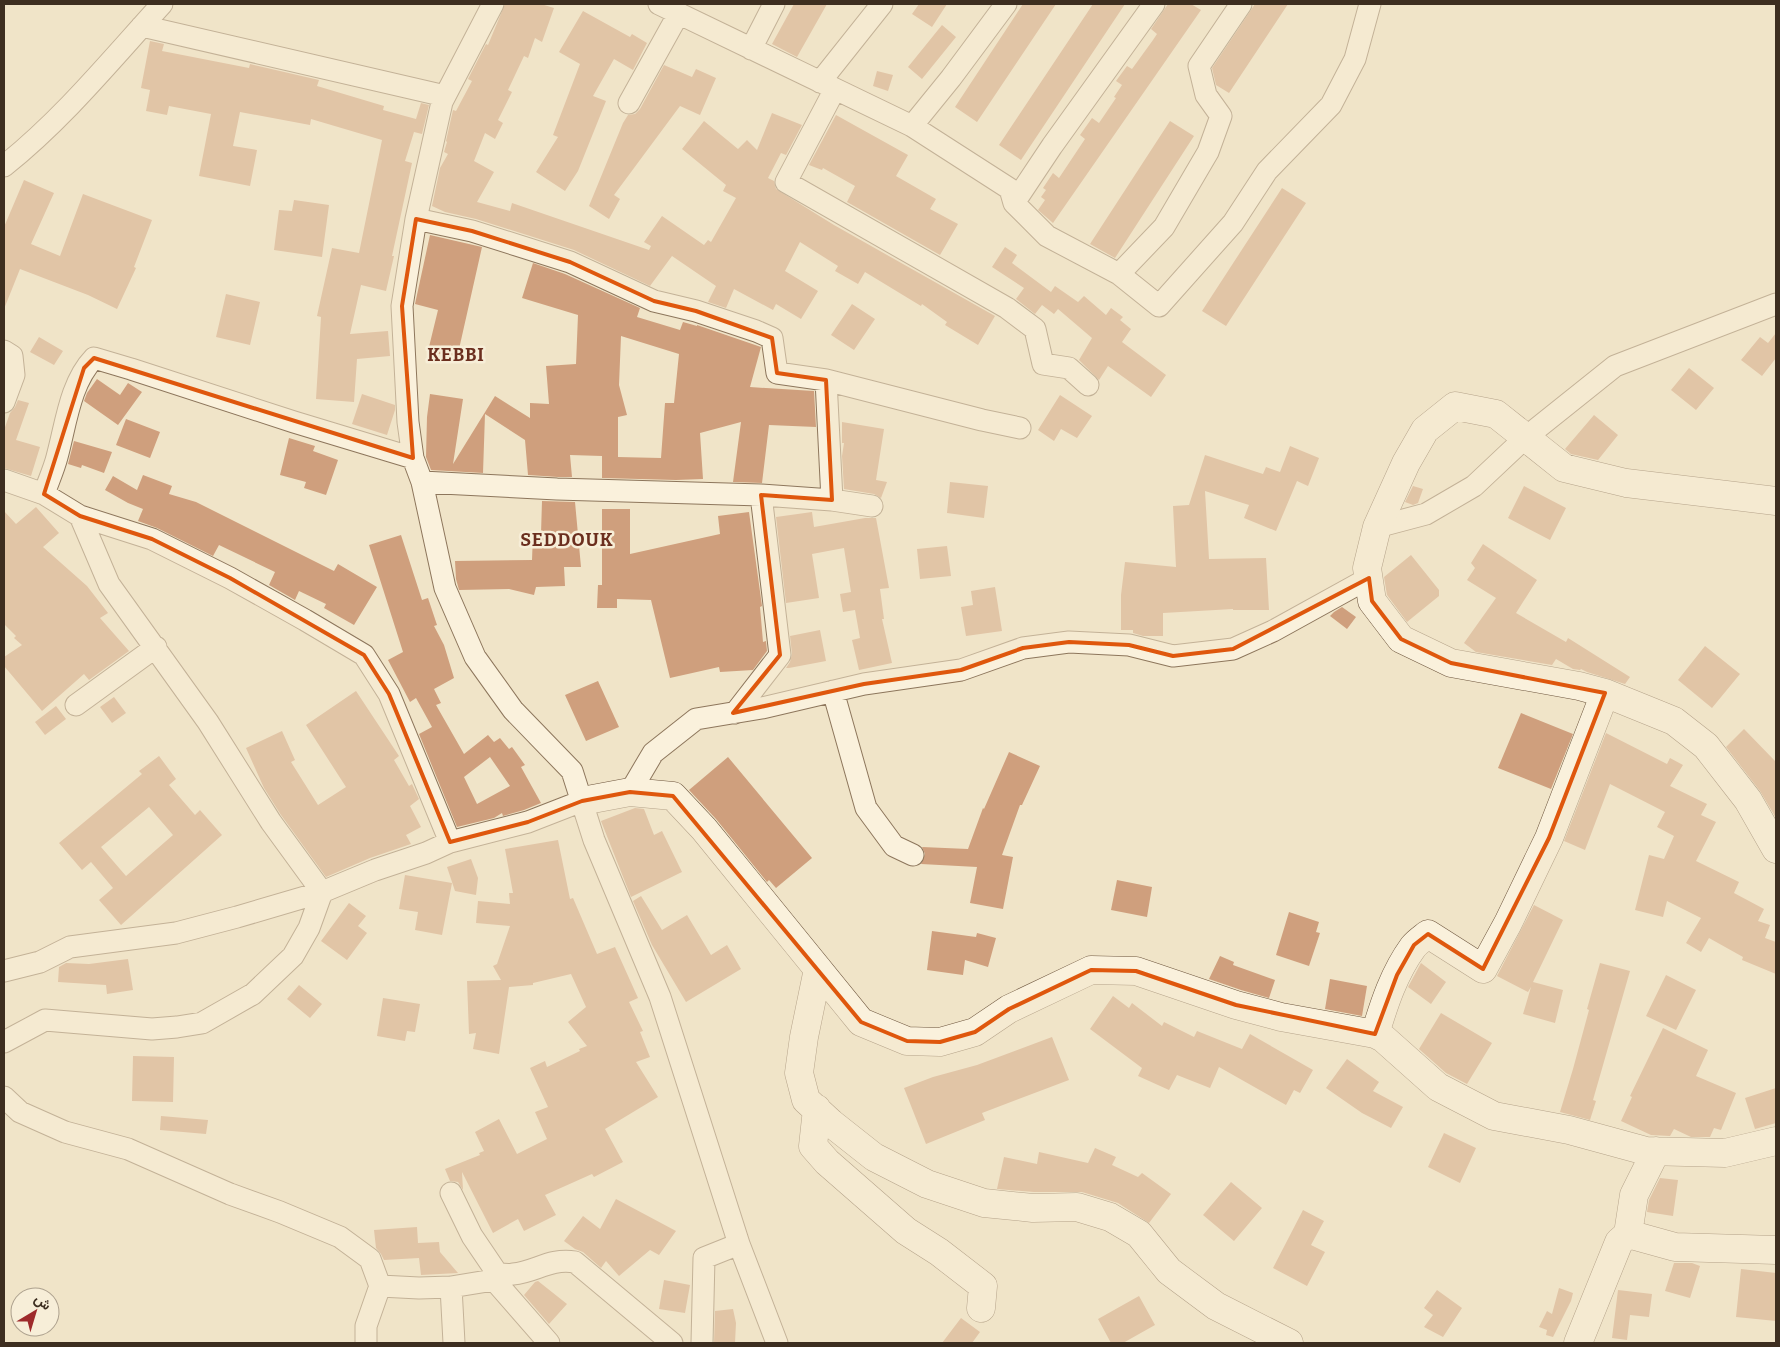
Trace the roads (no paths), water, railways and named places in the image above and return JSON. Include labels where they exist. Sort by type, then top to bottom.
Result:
[{"type":"street","points":[[4,166],[27,148],[94,81],[162,4]]},
{"type":"street","points":[[493,4],[442,102],[416,219],[402,306],[408,422],[414,458],[422,482],[445,588],[475,657],[513,710],[572,771],[601,858],[660,998],[739,1244],[777,1343]]},
{"type":"street","points":[[659,4],[912,126],[1010,189],[1014,203],[1047,236],[1119,274],[1159,306],[1233,223],[1267,171],[1331,106],[1355,59],[1370,4]]},
{"type":"street","points":[[751,48],[774,4]]},
{"type":"street","points":[[882,4],[828,85],[786,182],[1007,308],[1035,329],[1043,364],[1069,368],[1088,384]]},
{"type":"street","points":[[912,126],[951,78],[1006,4]]},
{"type":"street","points":[[1014,203],[1052,146],[1154,4]]},
{"type":"street","points":[[1119,274],[1164,227],[1208,152],[1221,116],[1206,95],[1200,66],[1241,4]]},
{"type":"street","points":[[629,103],[679,14]]},
{"type":"street","points":[[142,26],[445,96]]},
{"type":"street","points":[[416,219],[472,231],[570,262],[654,301],[696,311],[756,330],[772,338],[777,373],[826,380],[1020,428]]},
{"type":"street","points":[[1377,526],[1426,514],[1474,486],[1525,438],[1615,366],[1776,304]]},
{"type":"street","points":[[4,351],[12,356],[14,375],[4,402]]},
{"type":"street","points":[[44,494],[56,459],[73,396],[84,368],[94,358],[414,458]]},
{"type":"street","points":[[826,380],[832,500]]},
{"type":"street","points":[[1776,501],[1626,483],[1564,468],[1496,414],[1455,406],[1425,430],[1406,463],[1377,526],[1367,568],[1372,601],[1401,639],[1451,663],[1570,684],[1605,693],[1674,721],[1706,746],[1748,800],[1776,849]]},
{"type":"street","points":[[422,482],[557,489],[761,495],[832,500],[872,506]]},
{"type":"street","points":[[5,483],[44,494],[80,516],[152,539],[230,578],[364,655],[389,694],[450,842]]},
{"type":"street","points":[[735,713],[780,655],[761,495]]},
{"type":"street","points":[[80,516],[109,584],[208,722],[271,822],[322,892]]},
{"type":"street","points":[[630,792],[653,754],[696,719],[762,708],[864,684],[961,670],[1023,648],[1069,642],[1129,645],[1173,656],[1233,649],[1273,631],[1369,578]]},
{"type":"street","points":[[76,704],[156,647]]},
{"type":"street","points":[[833,691],[866,808],[894,846],[913,855]]},
{"type":"street","points":[[1375,1034],[1383,1008],[1397,975],[1414,945],[1428,934],[1483,969],[1508,923],[1549,838],[1605,693]]},
{"type":"street","points":[[4,971],[40,962],[70,947],[176,933],[237,917],[322,892],[375,870],[426,853],[450,842],[528,822],[582,801],[630,792],[673,796],[704,829],[861,1022],[907,1040],[940,1042],[975,1032],[1009,1009],[1091,970],[1136,972],[1236,1005],[1281,1016],[1375,1034],[1383,1038],[1438,1087],[1494,1116],[1569,1130],[1646,1151],[1725,1153],[1776,1141]]},
{"type":"street","points":[[4,1042],[45,1020],[152,1029],[202,1023],[253,994],[293,956],[309,928],[322,892]]},
{"type":"street","points":[[818,969],[804,1037],[799,1073],[806,1100],[831,1123],[874,1157],[928,1184],[984,1203],[1033,1208],[1077,1207],[1110,1217],[1139,1234],[1170,1272],[1216,1306],[1289,1343]]},
{"type":"street","points":[[4,1097],[20,1112],[65,1132],[128,1149],[230,1194],[340,1237],[370,1259],[380,1286],[366,1326],[366,1343]]},
{"type":"street","points":[[817,1109],[814,1146],[827,1162],[906,1231],[939,1252],[983,1286],[981,1308]]},
{"type":"street","points":[[1578,1343],[1619,1242],[1628,1234],[1634,1195],[1656,1151]]},
{"type":"street","points":[[451,1193],[472,1236],[496,1277],[549,1343]]},
{"type":"street","points":[[1628,1234],[1675,1247],[1776,1250]]},
{"type":"street","points":[[702,1343],[704,1258],[739,1244]]},
{"type":"street","points":[[380,1286],[452,1287],[513,1275],[554,1261],[574,1262],[672,1343]]},
{"type":"street","points":[[452,1287],[454,1343]]},
{"type":"district","name":"KEBBI","points":[[456,355]]},
{"type":"district","name":"SEDDOUK","points":[[567,540]]}]
